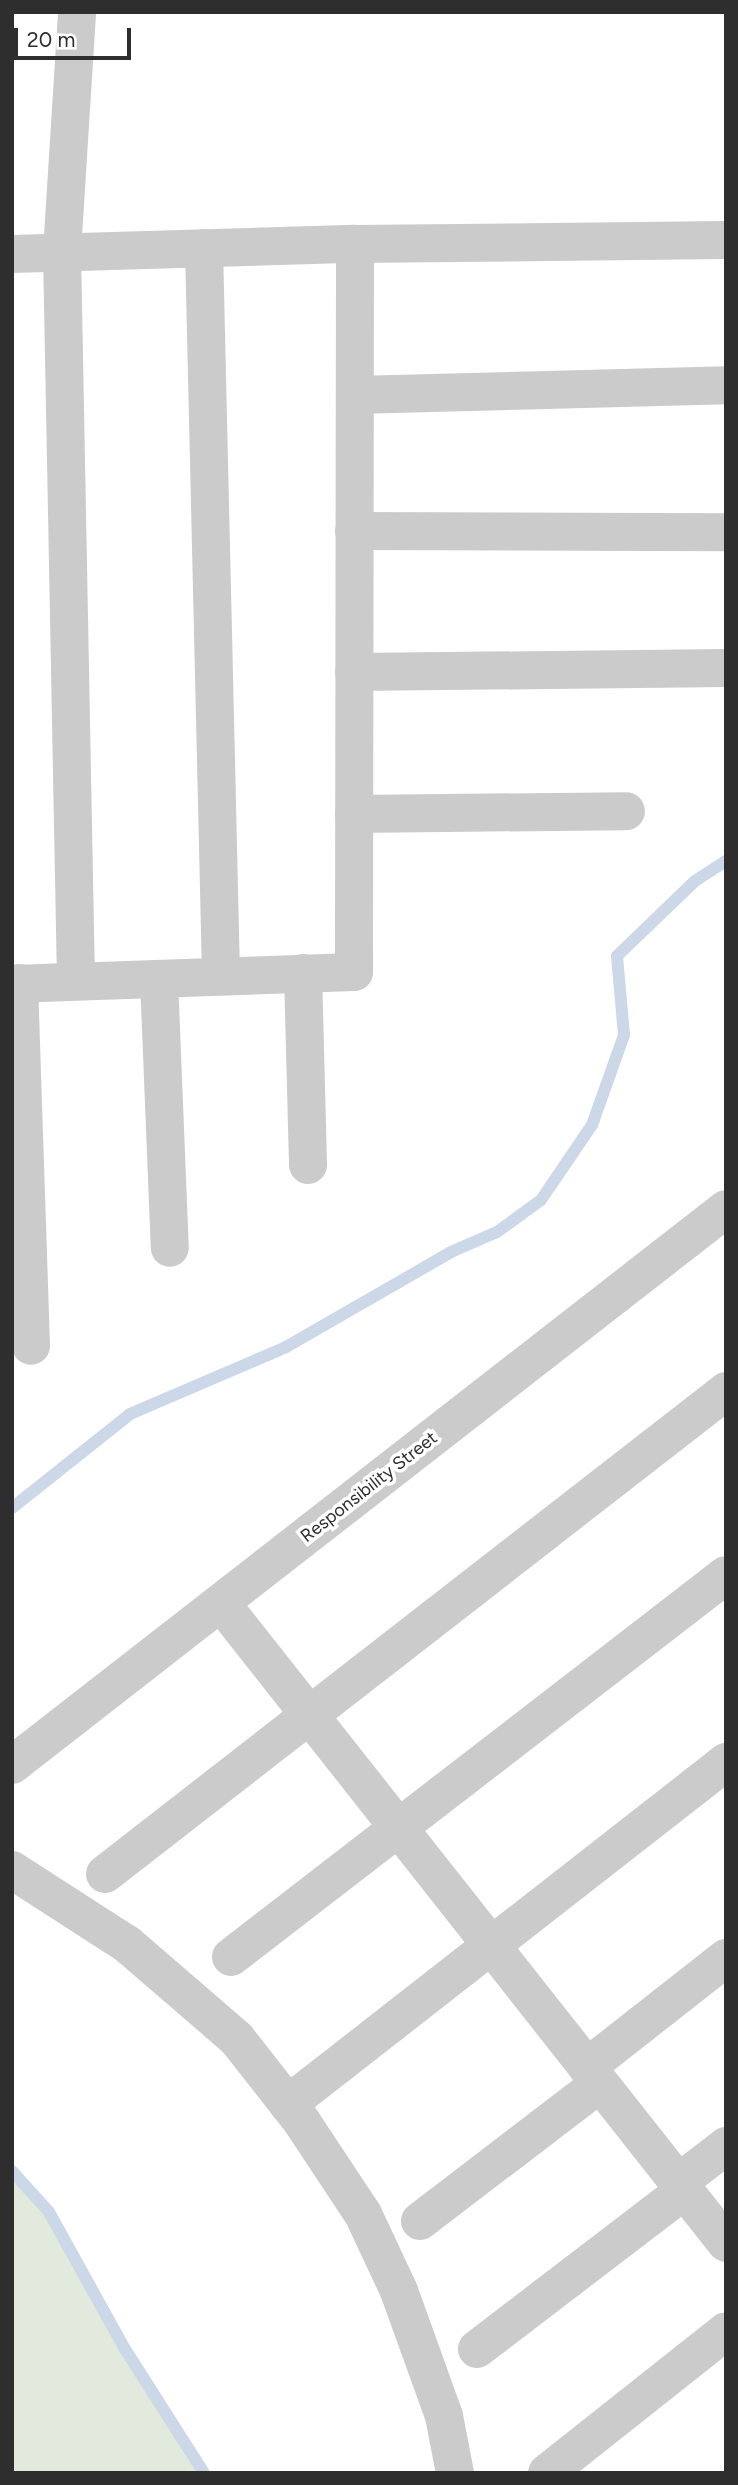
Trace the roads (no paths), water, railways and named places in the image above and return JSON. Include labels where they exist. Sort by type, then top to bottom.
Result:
[{"type":"street","points":[[76,981],[62,252],[77,12]]},
{"type":"street","points":[[12,254],[355,244],[726,240]]},
{"type":"street","points":[[31,1346],[16,984],[354,972],[355,244]]},
{"type":"street","points":[[204,248],[221,976]]},
{"type":"street","points":[[355,395],[726,385]]},
{"type":"street","points":[[354,531],[726,532]]},
{"type":"street","points":[[354,672],[726,668]]},
{"type":"street","points":[[354,814],[626,811]]},
{"type":"street","points":[[303,973],[307,1165]]},
{"type":"street","points":[[159,979],[170,1248]]},
{"type":"street","name":"Responsibility Street","points":[[12,1765],[726,1209]]},
{"type":"street","points":[[105,1874],[726,1391]]},
{"type":"street","points":[[231,1957],[726,1575]]},
{"type":"street","points":[[221,1603],[726,2243]]},
{"type":"street","points":[[288,2104],[726,1762]]},
{"type":"street","points":[[12,1870],[127,1944],[237,2039],[288,2104],[363,2214],[399,2291],[444,2416],[455,2473]]},
{"type":"street","points":[[420,2221],[726,1958]]},
{"type":"street","points":[[477,2349],[681,2187],[726,2146]]},
{"type":"street","points":[[547,2473],[726,2331]]},
{"type":"waterway","points":[[12,1508],[130,1414],[286,1347],[451,1252],[497,1232],[541,1200],[592,1125],[624,1035],[617,956],[695,881],[726,861]]},
{"type":"waterway","points":[[12,2171],[49,2212],[125,2349],[204,2473]]}]
